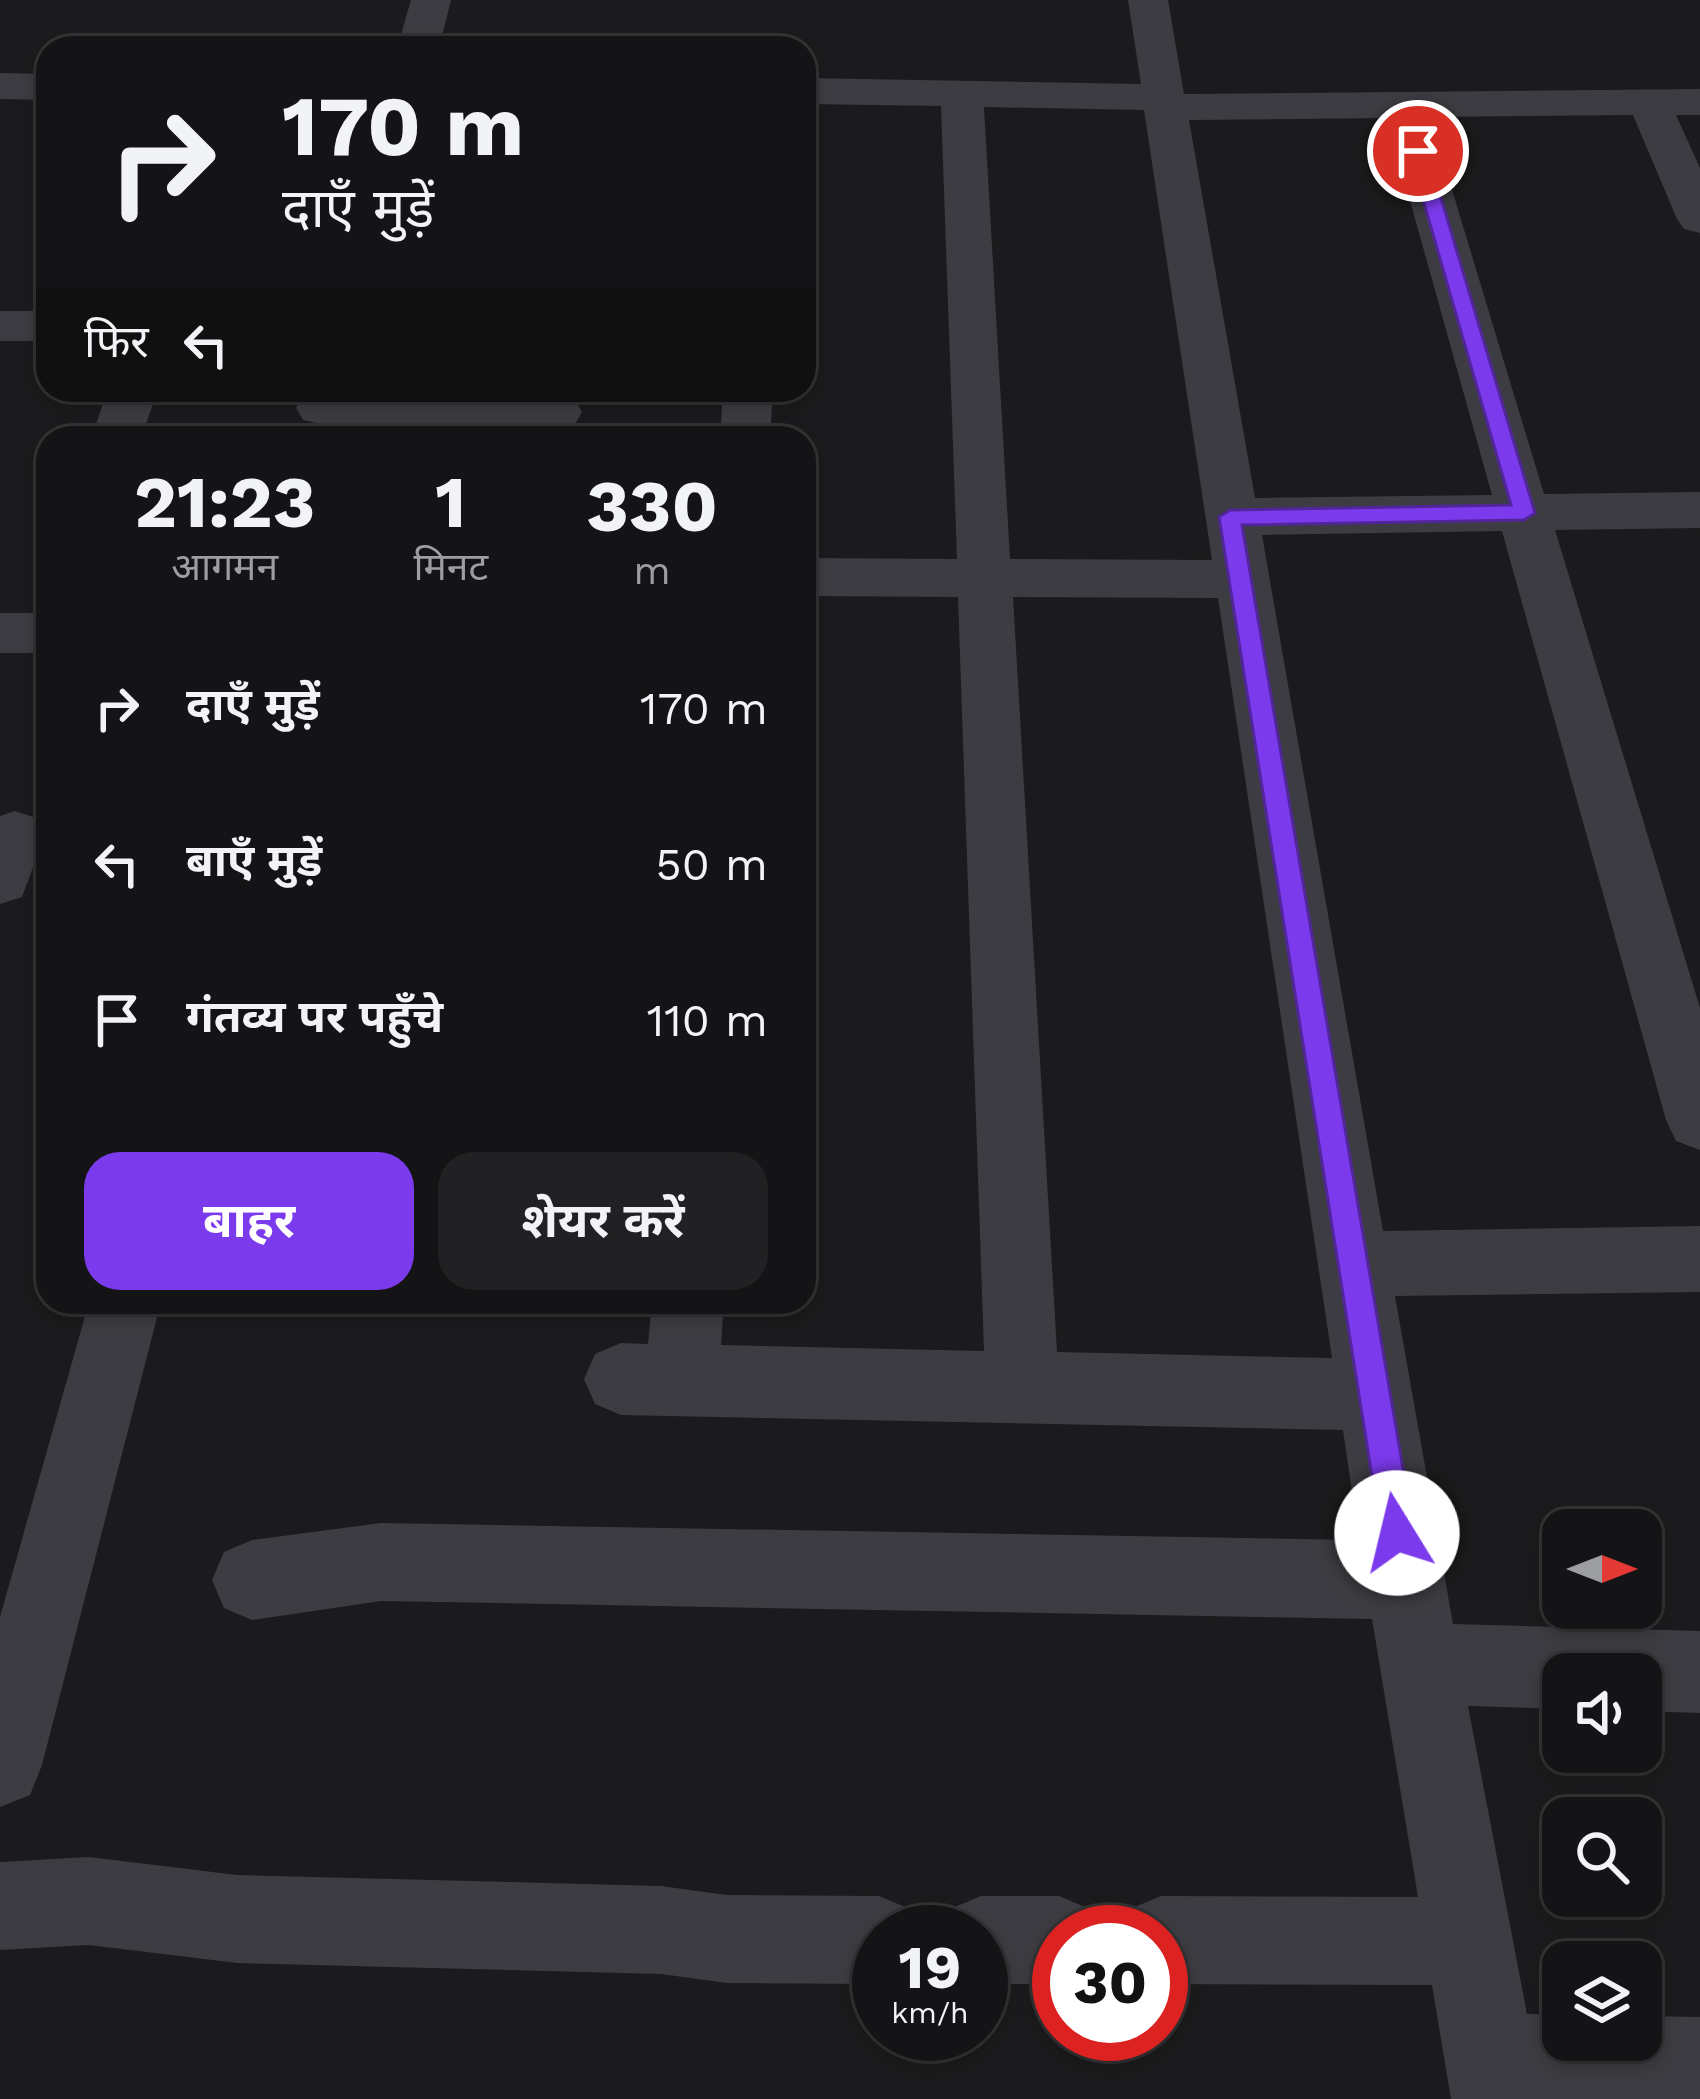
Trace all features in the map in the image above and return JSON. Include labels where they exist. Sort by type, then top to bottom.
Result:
[{"type":"street","points":[[421,36],[431,0]]},
{"type":"street","points":[[1148,0],[1405,1580],[1494,2079],[1700,2063]]},
{"type":"street","points":[[0,86],[36,87]]},
{"type":"street","points":[[816,91],[1405,106],[1700,102]]},
{"type":"street","points":[[962,95],[1022,1388]]},
{"type":"street","points":[[1649,102],[1700,219]]},
{"type":"street","points":[[1405,106],[1700,1120]]},
{"type":"street","points":[[0,326],[36,326]]},
{"type":"street","points":[[321,412],[556,412]]},
{"type":"street","points":[[816,577],[984,578],[1524,513],[1700,510]]},
{"type":"street","points":[[0,633],[36,633]]},
{"type":"street","points":[[1353,1264],[1700,1259]]},
{"type":"street","points":[[0,1765],[122,1314]]},
{"type":"street","points":[[682,1314],[651,1379],[1375,1395]]},
{"type":"street","points":[[253,1580],[381,1562],[1405,1580]]},
{"type":"street","points":[[1420,1664],[1700,1672]]},
{"type":"street","points":[[0,1906],[89,1901],[237,1919],[852,1940]]},
{"type":"street","points":[[1188,1940],[1470,1941]]},
{"type":"route","points":[[1397,1533],[1230,517],[1524,513],[1418,151]]}]
